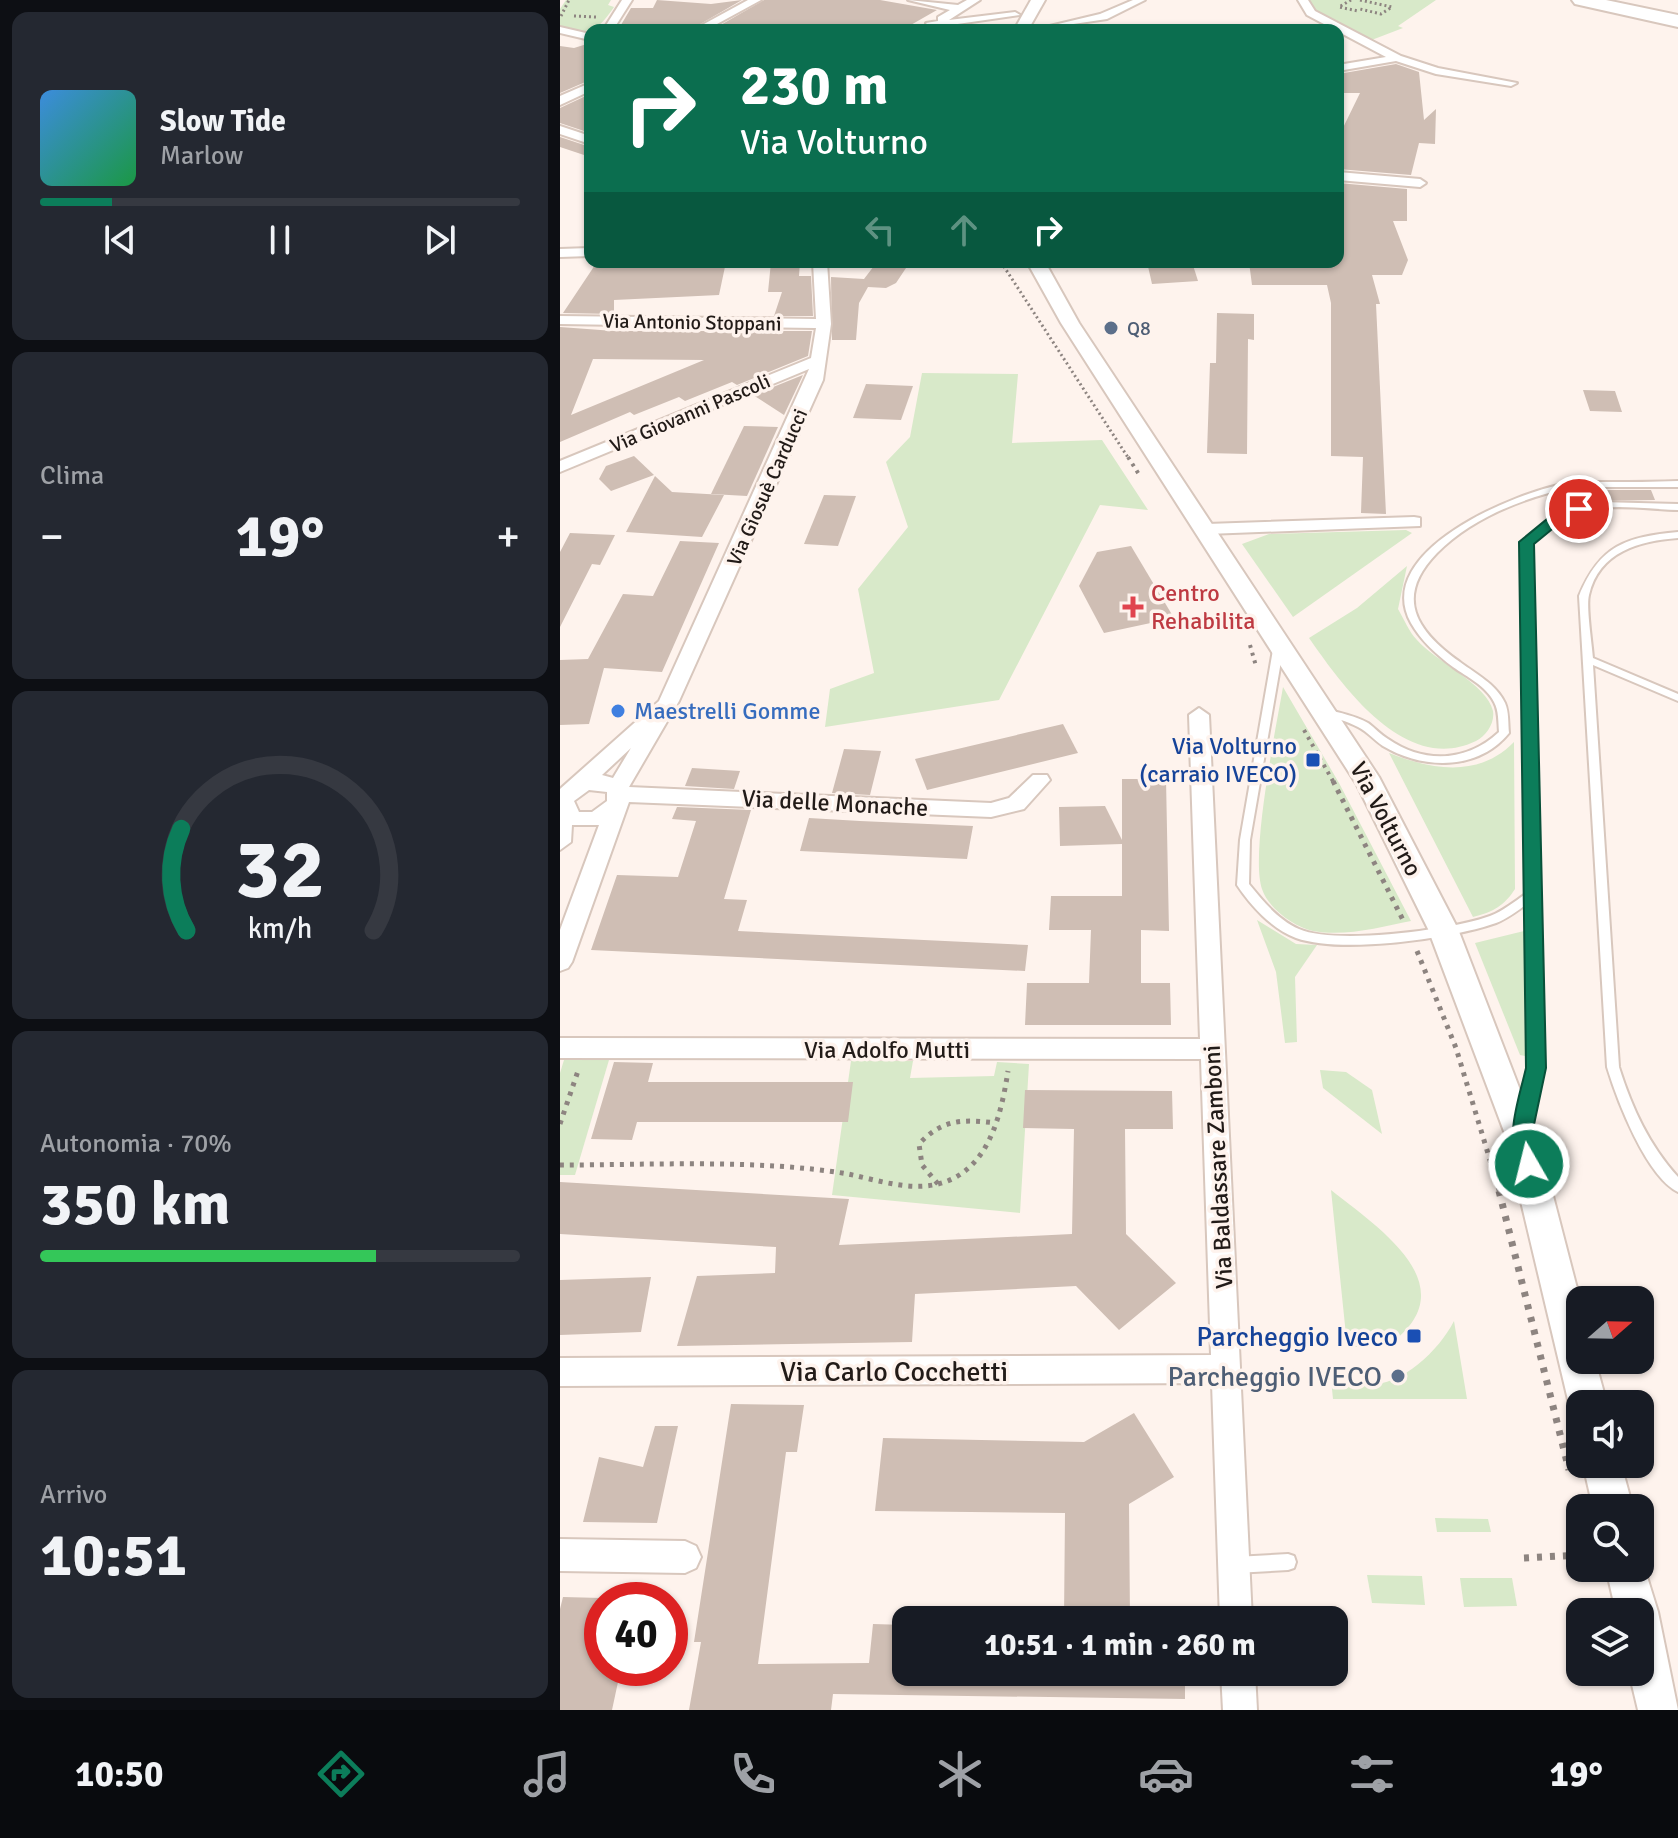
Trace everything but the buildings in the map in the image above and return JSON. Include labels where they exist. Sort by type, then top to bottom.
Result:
[{"type":"highway","points":[[1581,0],[1678,21]]},
{"type":"highway","points":[[1621,0],[1678,9]]},
{"type":"street","points":[[612,24],[627,0]]},
{"type":"street","points":[[710,24],[756,0]]},
{"type":"street","points":[[913,0],[962,9]]},
{"type":"street","points":[[934,24],[975,0]]},
{"type":"street","points":[[1011,24],[1025,0]]},
{"type":"street","points":[[1023,24],[1038,0]]},
{"type":"street","points":[[1057,24],[1108,18],[1140,0]]},
{"type":"street","points":[[1303,0],[1311,13],[1332,24]]},
{"type":"street","points":[[944,24],[1015,15]]},
{"type":"street","points":[[948,23],[956,24]]},
{"type":"street","points":[[560,30],[584,36]]},
{"type":"street","points":[[1344,30],[1397,58],[1436,71],[1511,83]]},
{"type":"street","points":[[1344,67],[1397,58]]},
{"type":"street","points":[[560,101],[584,89]]},
{"type":"street","points":[[560,130],[584,138]]},
{"type":"street","points":[[1344,177],[1420,183]]},
{"type":"street","points":[[560,253],[584,252]]},
{"type":"street","name":"Via Giosuè Carducci","points":[[560,962],[618,796],[669,701],[809,394],[821,359],[824,324],[820,268]]},
{"type":"street","name":"Via Volturno","points":[[1025,268],[1058,326],[1113,407],[1138,428]]},
{"type":"street","name":"Via Volturno","points":[[1040,268],[1138,428],[1207,529],[1370,784],[1443,929],[1521,1134],[1585,1390]]},
{"type":"street","name":"Via Antonio Stoppani","points":[[560,320],[824,324]]},
{"type":"street","name":"Via Giovanni Pascoli","points":[[560,467],[821,359]]},
{"type":"street","points":[[1207,529],[1307,523],[1414,522]]},
{"type":"street","name":"Via Giosuè Carducci","points":[[566,798],[669,701]]},
{"type":"street","name":"Via Baldassare Zamboni","points":[[1199,715],[1236,1606]]},
{"type":"street","name":"Via delle Monache","points":[[618,796],[632,794],[991,810],[1016,804],[1040,780]]},
{"type":"street","points":[[600,782],[618,796],[611,812],[592,820],[572,818],[566,798],[600,782]]},
{"type":"street","points":[[560,842],[566,798]]},
{"type":"street","name":"Via Adolfo Mutti","points":[[571,1054],[1213,1049]]},
{"type":"street","name":"Via Carlo Cocchetti","points":[[560,1372],[1227,1369]]},
{"type":"street","points":[[1589,1478],[1602,1494]]},
{"type":"street","points":[[560,1555],[685,1557]]},
{"type":"street","points":[[1239,1686],[1240,1710]]},
{"type":"street","points":[[1654,1686],[1659,1710]]},
{"type":"lane","name":"Via Volturno","points":[[1326,712],[1363,725],[1386,742],[1434,760],[1466,757],[1492,747],[1504,733],[1499,701],[1485,685],[1423,636],[1406,601],[1411,579],[1421,561],[1474,521],[1504,505],[1571,485],[1678,484]]},
{"type":"lane","points":[[1571,485],[1579,509],[1599,505],[1678,507]]},
{"type":"lane","name":"Via Volturno","points":[[1521,1134],[1536,1068],[1526,542],[1557,518],[1579,509]]},
{"type":"lane","points":[[1678,535],[1644,539],[1617,549],[1598,563],[1584,596],[1613,1067],[1627,1114],[1661,1169],[1678,1186]]},
{"type":"lane","points":[[1279,640],[1245,840],[1243,885],[1270,918],[1301,935],[1332,945],[1491,921],[1531,896]]},
{"type":"lane","points":[[1590,660],[1678,698]]},
{"type":"lane","points":[[1235,1565],[1288,1562]]},
{"type":"path","points":[[560,16],[569,0]]},
{"type":"path","points":[[1351,0],[1339,7],[1381,14],[1392,7],[1360,0]]},
{"type":"path","points":[[1348,17],[1371,3]]},
{"type":"path","points":[[1005,268],[1143,480]]},
{"type":"path","points":[[1248,640],[1255,659],[1256,679],[1250,703],[1294,713],[1353,817],[1410,934],[1456,1048],[1566,1406]]},
{"type":"path","points":[[560,1165],[701,1164],[835,1172],[881,1181],[938,1184],[967,1170],[989,1141],[1006,1089],[1009,1050]]},
{"type":"path","points":[[560,1124],[571,1054]]},
{"type":"path","points":[[938,1184],[922,1165],[919,1144],[935,1125],[959,1119],[996,1123]]},
{"type":"path","points":[[1524,1558],[1566,1556]]},
{"type":"green space","points":[[566,0],[611,0],[608,5],[614,7],[600,24],[584,24],[584,31],[560,28],[560,9]]},
{"type":"green space","points":[[1307,0],[1436,0],[1398,26],[1403,28],[1369,41],[1344,27],[1344,24],[1315,11]]},
{"type":"green space","points":[[922,373],[1018,374],[1012,443],[1102,440],[1148,510],[1100,505],[999,700],[825,727],[830,689],[874,673],[858,589],[908,527],[886,462],[910,437]]},
{"type":"green space","points":[[1406,530],[1412,533],[1293,617],[1242,544],[1269,534]]},
{"type":"green space","points":[[1407,566],[1398,609],[1409,629],[1425,648],[1481,691],[1493,711],[1489,729],[1476,741],[1450,748],[1425,746],[1402,737],[1359,702],[1309,638],[1357,608]]},
{"type":"green space","points":[[1283,687],[1339,783],[1411,921],[1350,932],[1313,931],[1283,916],[1265,896],[1259,872],[1259,849]]},
{"type":"green space","points":[[1514,742],[1515,889],[1497,908],[1473,917],[1389,753],[1422,764],[1470,766],[1500,754]]},
{"type":"green space","points":[[1257,920],[1296,944],[1317,945],[1295,977],[1297,1042],[1285,1043],[1276,972]]},
{"type":"green space","points":[[1524,931],[1525,1056],[1520,1055],[1475,943]]},
{"type":"green space","points":[[564,1060],[609,1060],[575,1175],[560,1175],[560,1073]]},
{"type":"green space","points":[[851,1061],[913,1061],[910,1078],[994,1076],[997,1062],[1029,1064],[1020,1213],[832,1195]]},
{"type":"green space","points":[[1320,1070],[1346,1072],[1372,1090],[1382,1134],[1323,1088]]},
{"type":"green space","points":[[1331,1190],[1392,1241],[1408,1260],[1419,1281],[1420,1302],[1411,1324],[1387,1346],[1355,1347],[1346,1335]]},
{"type":"green space","points":[[1454,1321],[1467,1399],[1333,1399],[1330,1369],[1347,1381],[1365,1385],[1383,1383],[1400,1376],[1432,1352]]},
{"type":"green space","points":[[1435,1518],[1488,1519],[1491,1532],[1437,1532]]},
{"type":"green space","points":[[1367,1575],[1422,1576],[1425,1605],[1372,1603]]},
{"type":"green space","points":[[1460,1578],[1512,1578],[1517,1606],[1464,1607]]},
{"type":"place","name":"Q8","points":[[1111,328]]},
{"type":"place","name":"Centro Rehabilita","points":[[1133,607]]},
{"type":"place","name":"Maestrelli Gomme","points":[[618,711]]},
{"type":"place","name":"Via Volturno (carraio IVECO)","points":[[1313,760]]},
{"type":"place","name":"Parcheggio Iveco","points":[[1414,1336]]},
{"type":"place","name":"Parcheggio IVECO","points":[[1398,1376]]},
{"type":"route","points":[[1529,1164],[1521,1134],[1536,1068],[1536,968],[1531,896],[1529,584],[1526,542],[1557,518],[1579,509]]}]
